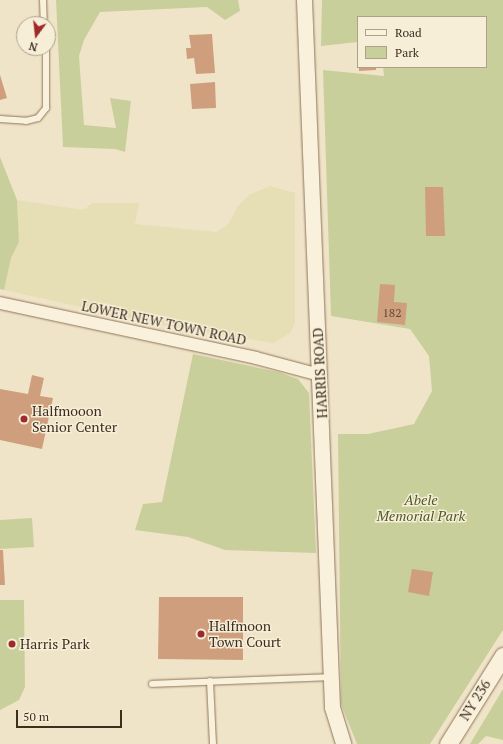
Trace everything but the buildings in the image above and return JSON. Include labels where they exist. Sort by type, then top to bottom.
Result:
[{"type":"main road","name":"NY 236","points":[[448,744],[503,656]]},
{"type":"street","name":"HARRIS ROAD","points":[[304,0],[332,707],[343,744]]},
{"type":"street","name":"LOWER NEW TOWN ROAD","points":[[0,303],[256,358],[320,375]]},
{"type":"lane","points":[[43,0],[44,16]]},
{"type":"lane","points":[[0,119],[26,121],[38,118],[46,108],[46,56]]},
{"type":"lane","points":[[152,684],[331,676]]},
{"type":"lane","points":[[210,681],[213,744]]},
{"type":"shaded area","points":[[270,186],[295,193],[295,323],[290,333],[273,343],[167,326],[4,290],[11,258],[19,242],[17,200],[77,209],[85,209],[92,203],[139,203],[135,224],[217,232],[229,223],[238,206],[249,195]]},
{"type":"green space","points":[[56,0],[238,0],[240,11],[225,20],[207,7],[100,12],[84,40],[79,56],[84,125],[116,128],[110,98],[131,101],[125,152],[115,149],[63,147]]},
{"type":"green space","name":"Abele Memorial Park","points":[[322,0],[503,0],[503,630],[430,744],[357,744],[341,704],[338,434],[368,434],[414,424],[432,391],[429,356],[410,329],[331,316],[323,70],[384,76],[383,68],[487,68],[487,16],[357,16],[357,42],[321,46]]},
{"type":"green space","points":[[0,157],[17,200],[19,242],[11,258],[4,290],[0,289]]},
{"type":"green space","points":[[193,354],[278,372],[298,379],[309,393],[316,553],[225,550],[188,537],[135,530],[143,504],[162,502]]},
{"type":"green space","points":[[32,518],[34,547],[0,549],[0,520]]},
{"type":"green space","name":"Harris Park","points":[[0,600],[24,600],[25,687],[19,700],[0,710]]},
{"type":"green space","points":[[503,689],[503,740],[486,736],[478,744],[470,744]]},
{"type":"place","name":"Halfmooon Senior Center","points":[[24,419]]},
{"type":"place","name":"Halfmoon Town Court","points":[[201,634]]},
{"type":"place","name":"Harris Park","points":[[12,644]]}]
